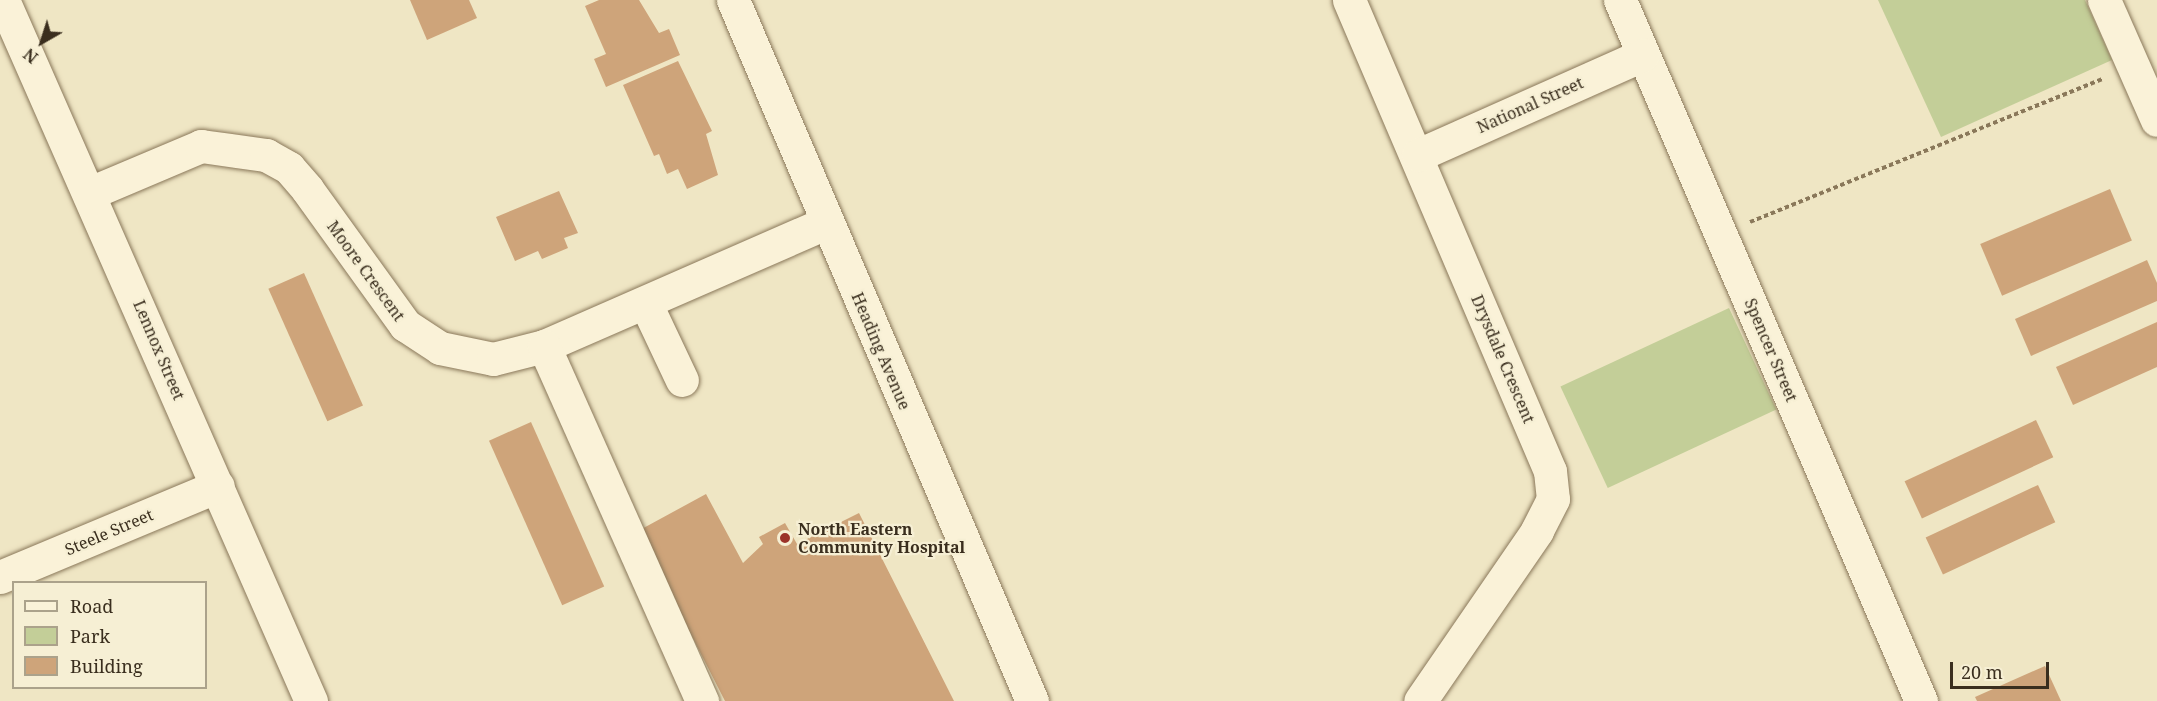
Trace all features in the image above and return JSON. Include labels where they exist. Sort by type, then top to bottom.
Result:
[{"type":"street","name":"Lennox Street","points":[[3,0],[90,193],[311,701]]},
{"type":"street","name":"Heading Avenue","points":[[733,0],[825,224],[1032,701]]},
{"type":"street","name":"Drysdale Crescent","points":[[1349,0],[1418,155],[1550,471],[1553,499],[1537,531],[1420,701]]},
{"type":"street","name":"Spencer Street","points":[[1620,0],[1922,701]]},
{"type":"street","points":[[2104,0],[2157,120]]},
{"type":"street","name":"National Street","points":[[1418,155],[1643,56]]},
{"type":"street","name":"Moore Crescent","points":[[90,193],[201,146],[266,155],[289,168],[307,189],[405,325],[440,348],[494,359],[544,346],[646,304],[825,224]]},
{"type":"street","points":[[646,304],[682,380]]},
{"type":"street","points":[[544,346],[702,701]]},
{"type":"street","name":"Steele Street","points":[[0,577],[218,486]]},
{"type":"path","points":[[1722,234],[2133,66]]},
{"type":"green space","points":[[1878,0],[2085,0],[2112,60],[1941,137]]},
{"type":"green space","points":[[1729,308],[1776,410],[1608,488],[1560,387]]},
{"type":"building","points":[[410,0],[469,0],[477,18],[427,40]]},
{"type":"building","points":[[599,0],[639,0],[659,33],[669,29],[680,55],[606,87],[594,59],[606,54],[585,6]]},
{"type":"building","points":[[678,61],[712,131],[706,134],[718,175],[687,189],[678,169],[667,174],[659,154],[654,156],[623,85]]},
{"type":"building","points":[[2110,189],[2132,241],[2002,296],[1980,244]]},
{"type":"building","points":[[559,191],[578,233],[564,238],[568,248],[542,259],[538,251],[515,261],[496,217]]},
{"type":"building","points":[[2147,260],[2157,283],[2157,301],[2031,356],[2015,319]]},
{"type":"building","points":[[304,273],[363,405],[327,421],[268,289]]},
{"type":"building","points":[[2157,322],[2157,367],[2073,405],[2056,367]]},
{"type":"building","points":[[2036,420],[2053,457],[1922,518],[1905,481]]},
{"type":"building","points":[[531,422],[604,586],[562,605],[489,441]]},
{"type":"building","points":[[2038,485],[2055,522],[1943,575],[1926,537]]},
{"type":"building","points":[[706,494],[743,563],[763,544],[759,537],[785,523],[797,544],[859,513],[954,701],[725,701],[638,531]]},
{"type":"building","points":[[2045,666],[2061,701],[1977,701],[1975,697]]},
{"type":"place","name":"North Eastern Community Hospital","points":[[785,538]]}]
